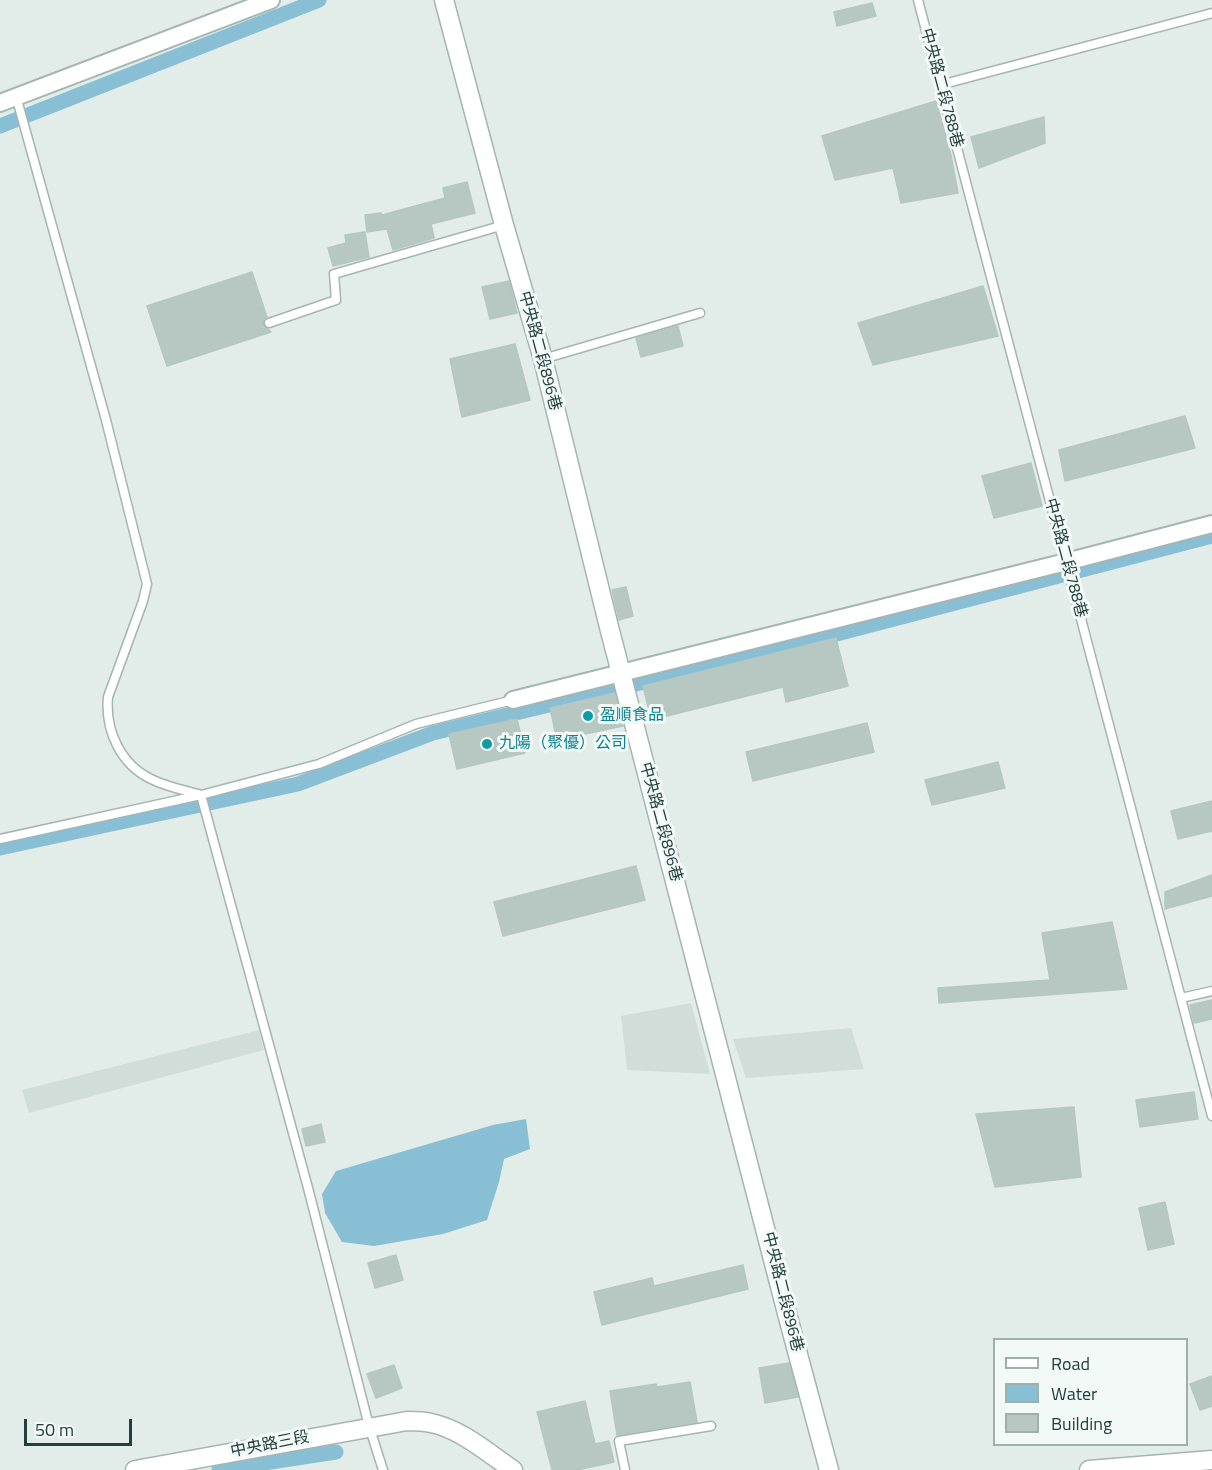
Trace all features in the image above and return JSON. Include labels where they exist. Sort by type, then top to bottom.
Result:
[{"type":"street","points":[[0,102],[271,0]]},
{"type":"street","name":"中央路二段896巷","points":[[444,0],[504,225],[543,358],[621,673],[789,1321],[830,1470]]},
{"type":"street","points":[[513,700],[1212,524]]},
{"type":"street","name":"中央路三段","points":[[135,1470],[369,1426],[407,1421],[432,1423],[451,1430],[513,1470]]},
{"type":"street","points":[[1089,1470],[1212,1460]]},
{"type":"lane","name":"中央路二段788巷","points":[[918,0],[1212,1116]]},
{"type":"lane","points":[[940,85],[1212,13]]},
{"type":"lane","points":[[16,96],[106,420],[147,584],[108,697],[107,714],[111,735],[129,762],[149,778],[166,786],[201,795]]},
{"type":"lane","points":[[269,323],[336,300],[334,274],[504,225]]},
{"type":"lane","points":[[543,358],[700,313]]},
{"type":"lane","points":[[0,839],[201,795],[318,764],[416,724],[513,700]]},
{"type":"lane","points":[[201,795],[308,1188],[369,1426],[383,1470]]},
{"type":"lane","points":[[1181,998],[1212,991]]},
{"type":"lane","points":[[625,1470],[619,1441],[711,1426]]},
{"type":"shaded area","points":[[691,1003],[710,1074],[627,1070],[621,1016]]},
{"type":"shaded area","points":[[851,1028],[864,1069],[746,1078],[733,1039]]},
{"type":"shaded area","points":[[259,1030],[264,1050],[29,1113],[22,1090]]},
{"type":"water","points":[[526,1119],[530,1149],[504,1159],[487,1220],[443,1234],[374,1246],[342,1242],[325,1213],[322,1194],[336,1171],[493,1125]]},
{"type":"building","points":[[872,3],[876,16],[837,26],[834,12]]},
{"type":"building","points":[[936,101],[951,155],[958,193],[901,203],[893,168],[835,180],[822,136]]},
{"type":"building","points":[[1044,117],[1045,143],[979,168],[971,137]]},
{"type":"building","points":[[467,182],[475,213],[431,224],[434,238],[393,250],[387,229],[367,232],[365,215],[381,213],[382,215],[445,198],[443,188]]},
{"type":"building","points":[[365,232],[369,257],[333,266],[328,248],[346,243],[345,235]]},
{"type":"building","points":[[252,272],[267,317],[263,324],[271,332],[167,366],[147,306]]},
{"type":"building","points":[[509,281],[517,313],[490,319],[482,287]]},
{"type":"building","points":[[983,286],[998,336],[873,365],[858,323]]},
{"type":"building","points":[[678,326],[683,346],[641,357],[636,338]]},
{"type":"building","points":[[515,344],[530,400],[462,417],[450,359]]},
{"type":"building","points":[[1185,416],[1195,448],[1065,481],[1059,450]]},
{"type":"building","points":[[1031,463],[1042,506],[994,518],[982,476]]},
{"type":"building","points":[[626,587],[633,616],[619,620],[612,590]]},
{"type":"building","points":[[836,638],[848,686],[786,702],[783,687],[651,720],[643,686]]},
{"type":"building","name":"盈順食品","points":[[615,693],[623,726],[557,740],[550,708]]},
{"type":"building","name":"九陽（聚優）公司","points":[[517,719],[525,753],[457,769],[449,734]]},
{"type":"building","points":[[867,723],[874,752],[753,781],[746,752]]},
{"type":"building","points":[[998,762],[1005,788],[932,805],[925,780]]},
{"type":"building","points":[[1212,801],[1212,831],[1178,839],[1171,811]]},
{"type":"building","points":[[636,866],[645,900],[503,936],[494,902]]},
{"type":"building","points":[[1212,875],[1212,896],[1165,909],[1165,892]]},
{"type":"building","points":[[1112,922],[1127,989],[939,1003],[938,988],[1050,980],[1042,933]]},
{"type":"building","points":[[1212,1000],[1212,1019],[1194,1023],[1190,1005]]},
{"type":"building","points":[[1194,1092],[1198,1119],[1140,1127],[1136,1100]]},
{"type":"building","points":[[1074,1107],[1081,1177],[995,1187],[976,1114]]},
{"type":"building","points":[[321,1124],[325,1142],[306,1146],[302,1129]]},
{"type":"building","points":[[1165,1202],[1174,1244],[1148,1250],[1139,1208]]},
{"type":"building","points":[[396,1255],[403,1280],[375,1288],[368,1263]]},
{"type":"building","points":[[743,1265],[748,1289],[602,1325],[594,1292],[652,1278],[654,1286]]},
{"type":"building","points":[[789,1363],[798,1397],[765,1403],[759,1368]]},
{"type":"building","points":[[394,1365],[402,1388],[376,1398],[367,1374]]},
{"type":"building","points":[[1212,1376],[1212,1406],[1200,1410],[1190,1384]]},
{"type":"building","points":[[690,1382],[697,1422],[617,1435],[610,1391],[656,1384],[657,1387]]},
{"type":"building","points":[[585,1401],[595,1444],[609,1441],[614,1462],[577,1470],[552,1470],[537,1412]]},
{"type":"waterway","points":[[0,126],[319,0]]},
{"type":"waterway","points":[[0,848],[298,784],[433,733],[764,653],[1212,536]]},
{"type":"waterway","points":[[219,1470],[336,1452]]},
{"type":"place","name":"盈順食品","points":[[588,716]]},
{"type":"place","name":"九陽（聚優）公司","points":[[487,744]]}]
